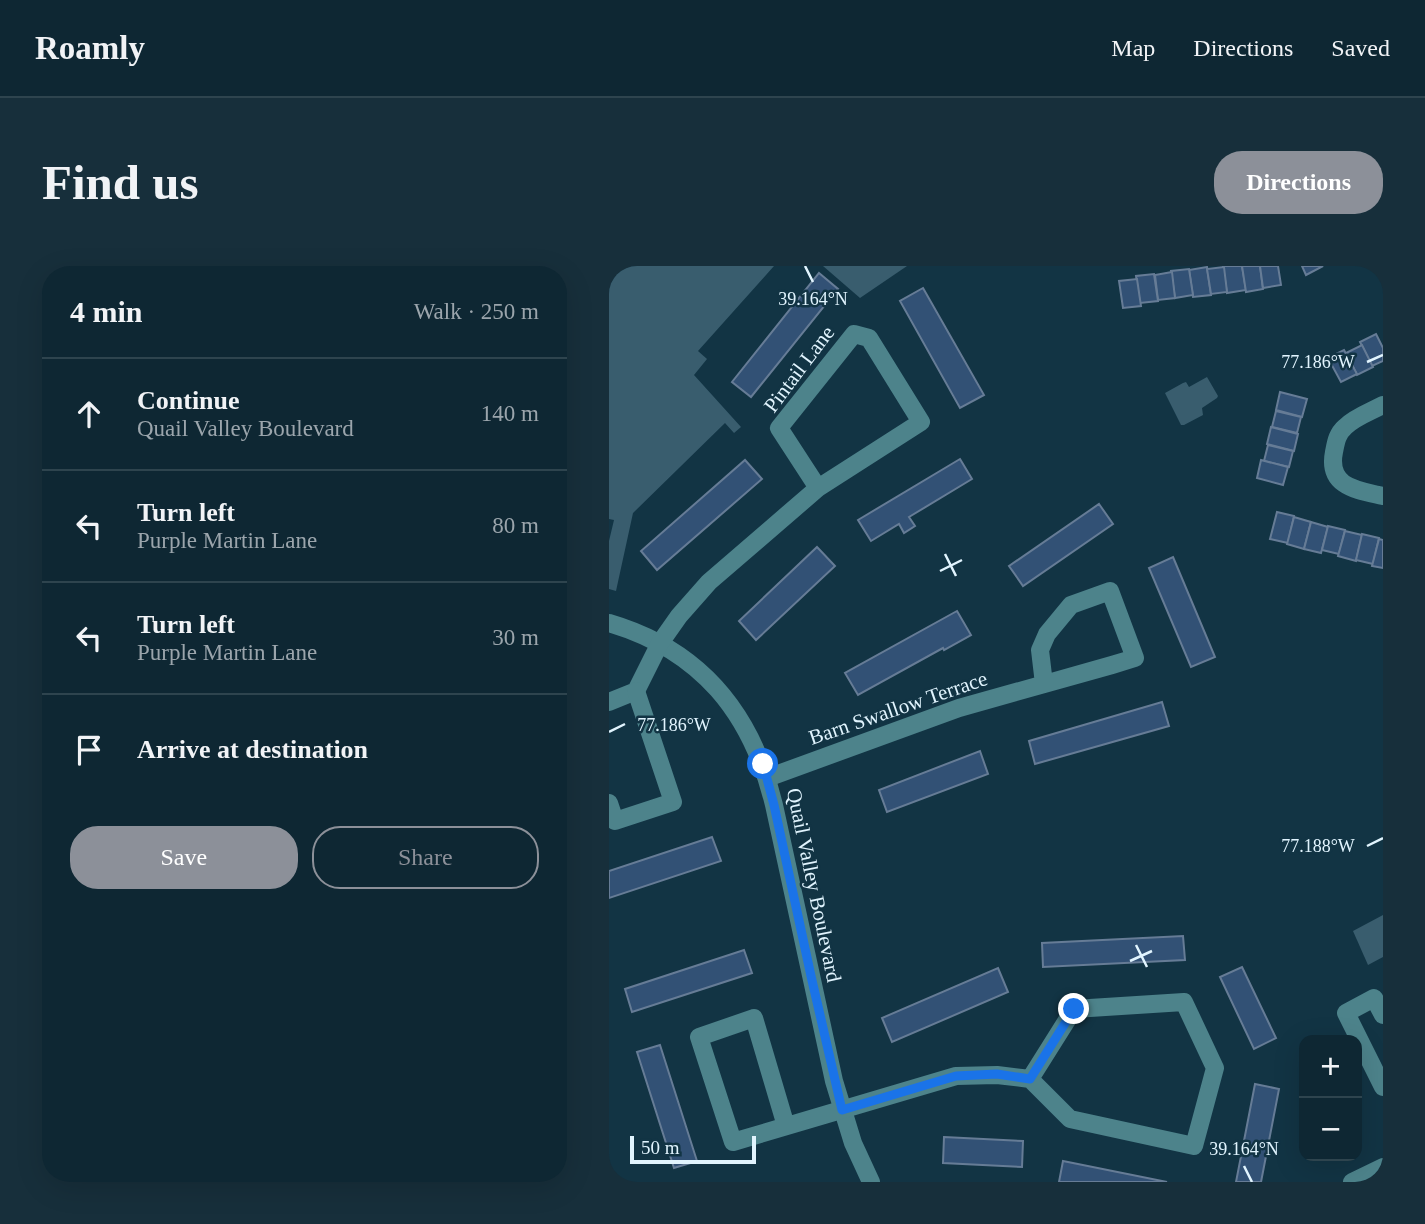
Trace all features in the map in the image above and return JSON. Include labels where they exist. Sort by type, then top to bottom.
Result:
[{"type":"street","name":"Pintail Lane","points":[[636,691],[660,643],[678,616],[709,582],[818,488],[921,422],[869,338],[854,334],[779,428],[818,488]]},
{"type":"street","points":[[1383,405],[1343,429],[1337,437],[1332,461],[1336,476],[1347,487],[1383,496]]},
{"type":"street","name":"Barn Swallow Terrace","points":[[767,778],[960,708],[1044,684],[1135,658],[1110,591],[1071,605],[1047,634],[1040,650],[1044,684]]},
{"type":"street","name":"Quail Valley Boulevard","points":[[609,623],[660,643],[701,672],[725,698],[759,754],[777,818],[834,1081],[859,1158],[871,1182]]},
{"type":"street","points":[[609,702],[636,691],[673,802],[615,821],[609,803]]},
{"type":"street","points":[[1383,1015],[1379,996],[1346,1013],[1383,1087]]},
{"type":"street","points":[[786,1126],[754,1018],[699,1037],[733,1142],[956,1076],[997,1074],[1030,1079],[1069,1119],[1194,1146],[1215,1068],[1184,1002],[1074,1009],[1030,1079]]},
{"type":"street","points":[[1352,1182],[1383,1167]]},
{"type":"shaded area","points":[[609,266],[774,266],[698,351],[707,359],[694,375],[741,427],[734,433],[725,423],[633,513],[616,591],[609,589],[609,541],[614,520],[609,519]]},
{"type":"shaded area","points":[[823,266],[907,266],[860,298]]},
{"type":"shaded area","points":[[1207,377],[1217,398],[1202,408],[1203,415],[1181,425],[1165,393],[1186,382],[1189,387]]},
{"type":"shaded area","points":[[1383,915],[1383,957],[1368,965],[1353,931]]},
{"type":"building","points":[[1223,266],[1242,266],[1246,290],[1227,293]]},
{"type":"building","points":[[1242,266],[1260,266],[1263,289],[1246,292]]},
{"type":"building","points":[[1260,266],[1278,266],[1281,285],[1263,288]]},
{"type":"building","points":[[1302,266],[1323,266],[1306,275]]},
{"type":"building","points":[[1207,267],[1211,295],[1193,297],[1189,270]]},
{"type":"building","points":[[1224,267],[1227,292],[1211,294],[1207,269]]},
{"type":"building","points":[[1189,269],[1193,295],[1175,298],[1171,271]]},
{"type":"building","points":[[1172,272],[1175,298],[1158,300],[1155,275]]},
{"type":"building","points":[[819,273],[838,289],[751,397],[732,382]]},
{"type":"building","points":[[1154,274],[1158,301],[1140,303],[1136,276]]},
{"type":"building","points":[[1137,279],[1141,306],[1123,308],[1119,281]]},
{"type":"building","points":[[923,288],[984,395],[960,408],[900,301]]},
{"type":"building","points":[[1376,334],[1383,348],[1383,361],[1372,366],[1360,342]]},
{"type":"building","points":[[1362,345],[1373,367],[1357,375],[1346,353]]},
{"type":"building","points":[[1344,350],[1357,374],[1341,382],[1328,358]]},
{"type":"building","points":[[1280,392],[1307,399],[1302,417],[1276,410]]},
{"type":"building","points":[[1276,411],[1301,417],[1297,433],[1272,427]]},
{"type":"building","points":[[1271,427],[1298,434],[1294,451],[1267,444]]},
{"type":"building","points":[[1268,445],[1293,451],[1289,467],[1264,461]]},
{"type":"building","points":[[960,459],[972,479],[909,517],[915,526],[904,533],[899,524],[871,541],[858,520]]},
{"type":"building","points":[[745,460],[762,479],[657,570],[641,551]]},
{"type":"building","points":[[1261,460],[1288,467],[1283,485],[1257,478]]},
{"type":"building","points":[[1099,504],[1113,524],[1023,586],[1009,566]]},
{"type":"building","points":[[1277,512],[1294,516],[1288,543],[1270,539]]},
{"type":"building","points":[[1294,517],[1311,522],[1304,549],[1287,544]]},
{"type":"building","points":[[1311,522],[1328,527],[1321,553],[1304,549]]},
{"type":"building","points":[[1328,526],[1345,530],[1339,554],[1322,550]]},
{"type":"building","points":[[1345,531],[1362,535],[1356,561],[1338,556]]},
{"type":"building","points":[[1362,534],[1379,538],[1373,564],[1356,560]]},
{"type":"building","points":[[1379,539],[1383,540],[1383,568],[1372,566]]},
{"type":"building","points":[[817,547],[835,566],[756,640],[739,621]]},
{"type":"building","points":[[1173,557],[1215,657],[1191,667],[1149,568]]},
{"type":"building","points":[[957,611],[971,635],[858,695],[845,673]]},
{"type":"building","points":[[1162,702],[1169,726],[1035,764],[1029,741]]},
{"type":"building","points":[[980,751],[988,774],[887,812],[879,790]]},
{"type":"building","points":[[712,837],[721,861],[609,898],[609,871]]},
{"type":"building","points":[[1183,936],[1185,960],[1043,967],[1042,943]]},
{"type":"building","points":[[744,950],[752,973],[632,1012],[625,989]]},
{"type":"building","points":[[1242,967],[1276,1038],[1254,1049],[1220,977]]},
{"type":"building","points":[[998,968],[1008,992],[892,1042],[882,1018]]},
{"type":"building","points":[[660,1045],[697,1161],[674,1168],[637,1052]]},
{"type":"building","points":[[1255,1084],[1279,1089],[1261,1182],[1236,1182]]},
{"type":"building","points":[[944,1137],[1023,1141],[1022,1167],[943,1163]]},
{"type":"building","points":[[1063,1161],[1167,1182],[1059,1182]]},
{"type":"route","points":[[763,764],[842,1110],[956,1076],[997,1074],[1030,1079],[1074,1009]]}]
